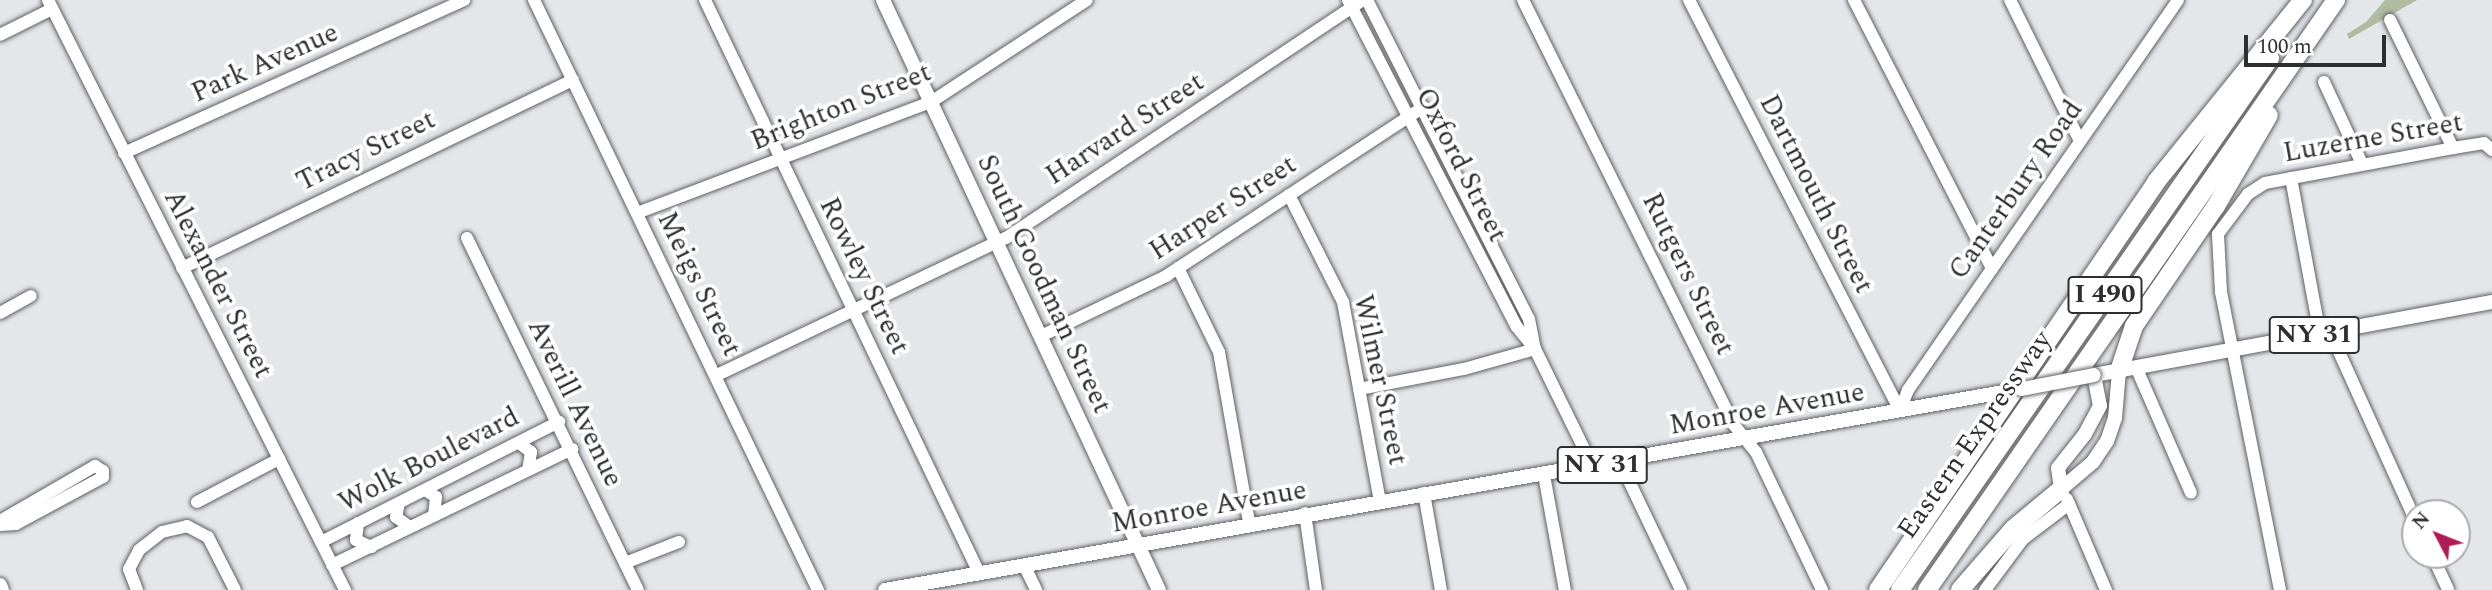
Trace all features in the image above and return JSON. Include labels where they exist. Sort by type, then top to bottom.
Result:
[{"type":"highway","points":[[1878,590],[2160,176],[2303,0]]},
{"type":"highway","name":"Eastern Expressway","points":[[1900,590],[2309,0]]},
{"type":"highway","points":[[2127,369],[2134,326],[2221,198],[2334,2]]},
{"type":"highway","name":"Eastern Expressway","points":[[1927,590],[2334,2]]},
{"type":"highway","points":[[1960,590],[2013,529],[2065,496]]},
{"type":"main road","name":"South Goodman Street","points":[[883,0],[1159,590]]},
{"type":"main road","name":"Monroe Avenue","points":[[890,590],[1249,522],[1593,467],[2492,302]]},
{"type":"main road","points":[[2065,496],[2107,441],[2127,369]]},
{"type":"main road","points":[[2065,496],[2058,468],[2085,434],[2100,406],[2094,375]]},
{"type":"main road","points":[[0,585],[2,590]]},
{"type":"street","name":"Park Avenue","points":[[124,153],[464,0]]},
{"type":"street","name":"Meigs Street","points":[[534,0],[717,375],[818,590]]},
{"type":"street","name":"Rowley Street","points":[[705,0],[979,573]]},
{"type":"street","name":"Brighton Street","points":[[637,213],[931,102],[1087,0]]},
{"type":"street","name":"Harvard Street","points":[[717,375],[998,242],[1350,4],[1365,0]]},
{"type":"street","name":"Oxford Street","points":[[1365,0],[1423,107],[1529,319],[1535,349]]},
{"type":"street","name":"Rutgers Street","points":[[1522,0],[1744,438],[1756,452],[1822,590]]},
{"type":"street","name":"Dartmouth Street","points":[[1689,0],[1899,410]]},
{"type":"street","points":[[1854,0],[1992,269]]},
{"type":"street","points":[[2010,0],[2080,141]]},
{"type":"street","name":"Canterbury Road","points":[[1899,410],[1908,390],[2177,0]]},
{"type":"street","name":"Oxford Street","points":[[1350,4],[1517,327],[1535,349],[1593,467]]},
{"type":"street","name":"Alexander Street","points":[[50,5],[345,590]]},
{"type":"street","points":[[0,36],[50,5]]},
{"type":"street","points":[[2390,20],[2454,148]]},
{"type":"street","name":"Tracy Street","points":[[182,268],[400,160],[573,80]]},
{"type":"street","points":[[2324,82],[2361,164]]},
{"type":"street","name":"Harper Street","points":[[1041,336],[1178,268],[1423,107]]},
{"type":"street","name":"Luzerne Street","points":[[2235,349],[2224,303],[2217,237],[2248,194],[2265,183],[2361,164],[2454,148],[2491,148]]},
{"type":"street","points":[[2291,178],[2325,333],[2405,499]]},
{"type":"street","name":"Wilmer Street","points":[[1289,195],[1343,302],[1380,502]]},
{"type":"street","name":"Averill Avenue","points":[[467,238],[559,422],[638,590]]},
{"type":"street","points":[[1178,268],[1219,352],[1249,522]]},
{"type":"street","points":[[0,313],[31,296]]},
{"type":"street","points":[[1359,388],[1464,369],[1535,349]]},
{"type":"street","points":[[2235,349],[2280,590]]},
{"type":"street","points":[[2127,369],[2191,493]]},
{"type":"street","name":"Wolk Boulevard","points":[[321,542],[559,422]]},
{"type":"street","points":[[519,443],[531,452],[528,470]]},
{"type":"street","name":"Wolk Boulevard","points":[[332,565],[572,449]]},
{"type":"street","points":[[197,502],[279,460]]},
{"type":"street","points":[[1620,461],[1681,590]]},
{"type":"street","points":[[1545,475],[1565,590]]},
{"type":"street","points":[[425,490],[436,497],[434,516]]},
{"type":"street","points":[[1424,493],[1441,590]]},
{"type":"street","points":[[0,523],[16,524],[55,496]]},
{"type":"street","points":[[1985,590],[2023,539],[2065,496],[2106,590]]},
{"type":"street","points":[[399,503],[396,517],[411,527]]},
{"type":"street","points":[[1305,513],[1316,590]]},
{"type":"street","points":[[359,523],[356,540],[370,547]]},
{"type":"street","points":[[137,590],[129,574],[130,563],[146,542],[162,532],[187,526],[205,533],[235,590]]},
{"type":"street","points":[[625,562],[679,542]]},
{"type":"street","points":[[1024,565],[1036,590]]},
{"type":"street","points":[[2438,569],[2448,590]]},
{"type":"green space","points":[[2385,0],[2417,0],[2349,39],[2347,34],[2366,22]]}]
